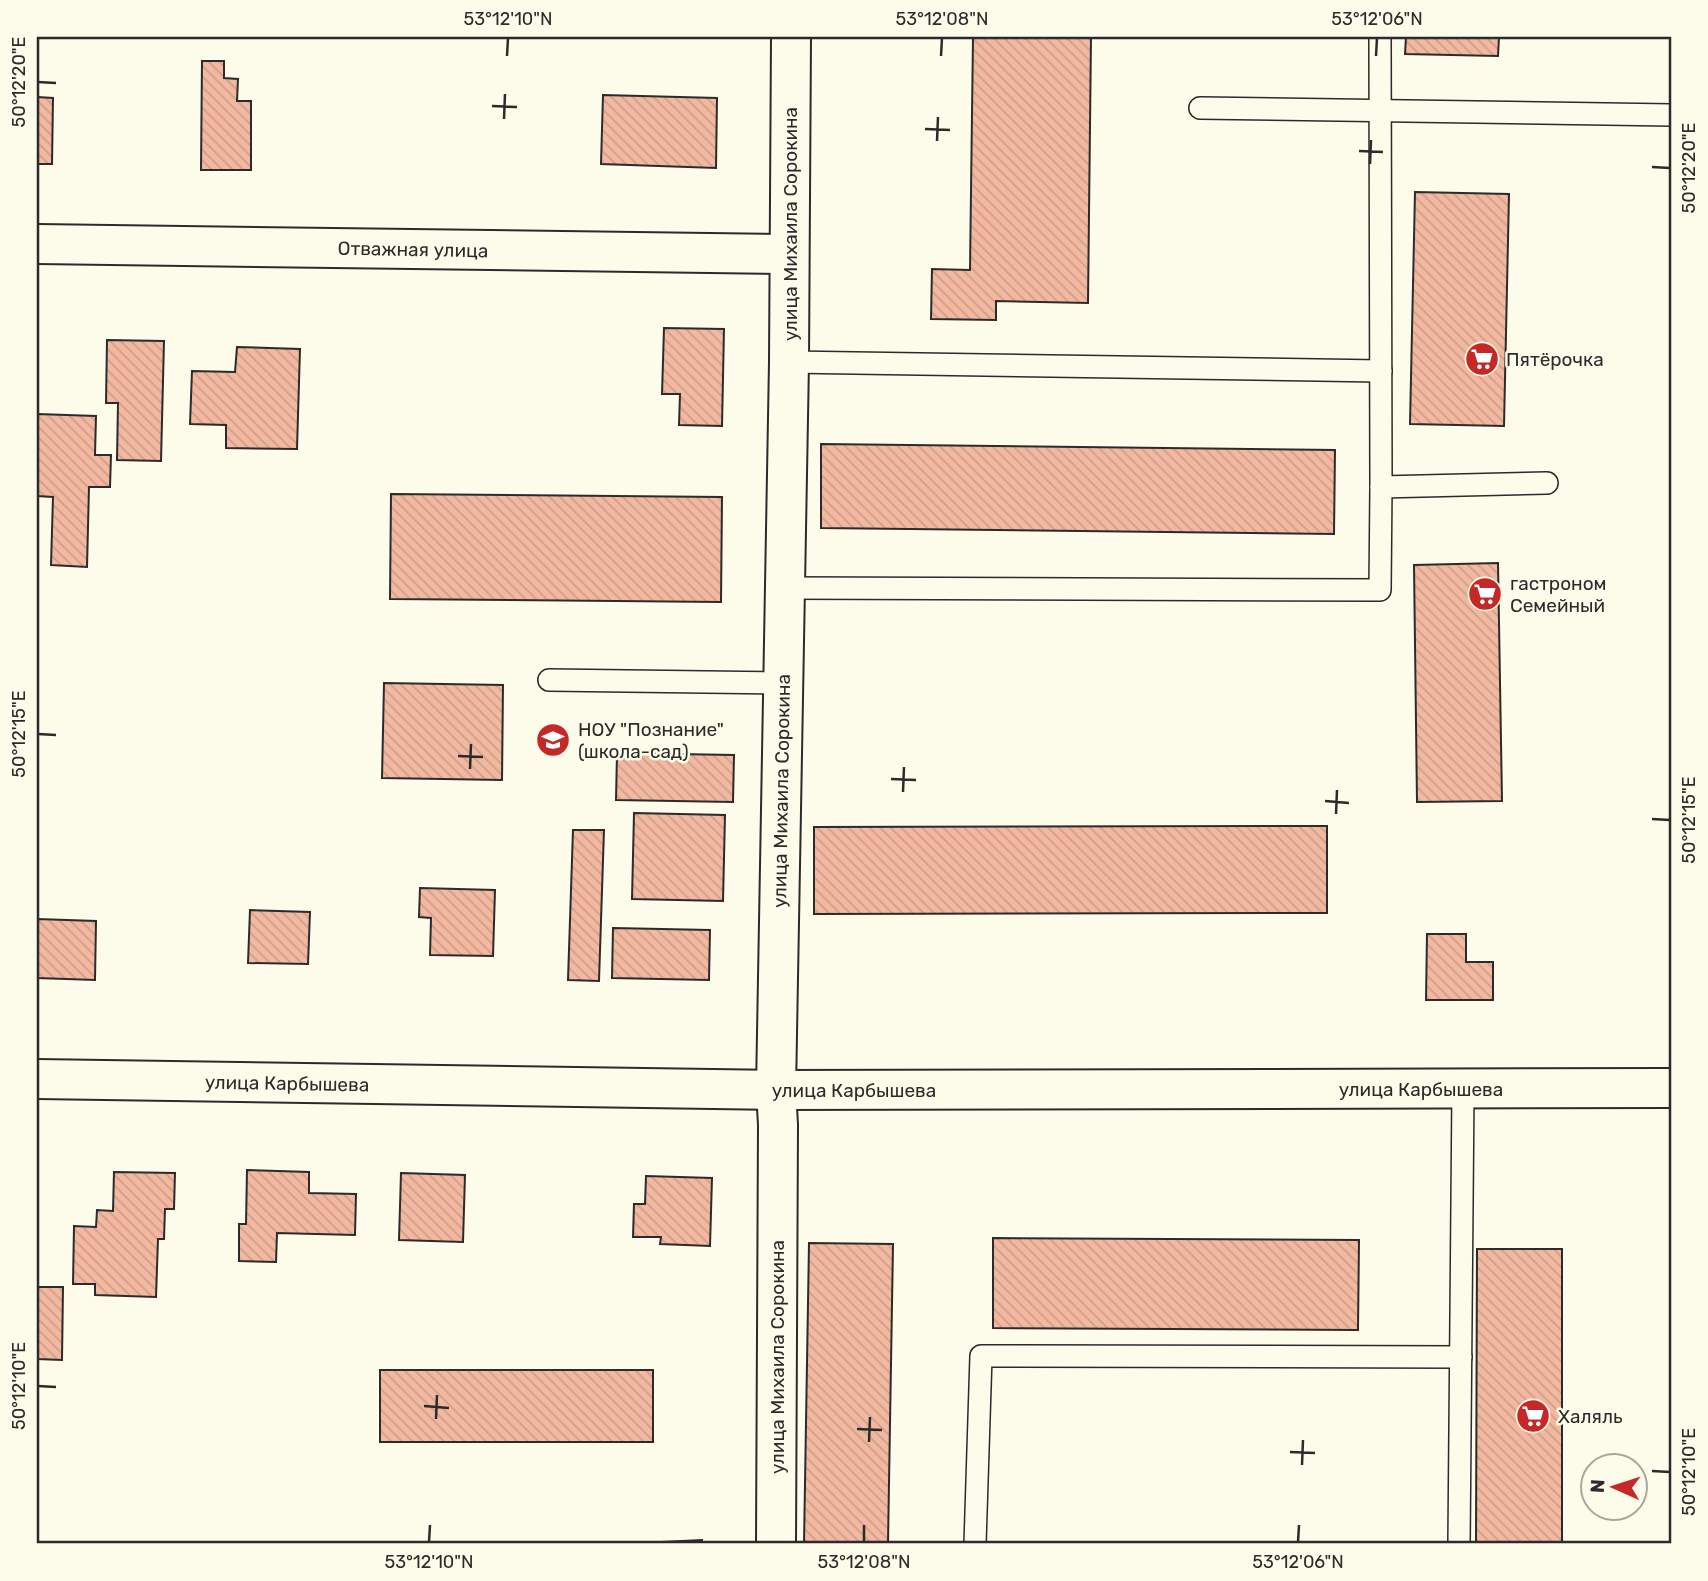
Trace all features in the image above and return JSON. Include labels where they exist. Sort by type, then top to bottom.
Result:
[{"type":"street","name":"улица Михаила Сорокина","points":[[776,1544],[776,1090],[789,362],[791,37]]},
{"type":"street","name":"Отважная улица","points":[[37,244],[789,254]]},
{"type":"street","name":"улица Карбышева","points":[[37,1079],[776,1090],[1671,1088]]},
{"type":"lane","points":[[785,588],[1380,590],[1380,37]]},
{"type":"lane","points":[[1200,108],[1671,115]]},
{"type":"lane","points":[[789,362],[1381,371]]},
{"type":"lane","points":[[1381,487],[1547,483]]},
{"type":"lane","points":[[549,680],[783,683]]},
{"type":"lane","points":[[1459,1544],[1463,1089]]},
{"type":"lane","points":[[975,1544],[981,1356],[1461,1357]]},
{"type":"building","points":[[973,37],[1091,37],[1088,303],[996,301],[996,320],[931,319],[932,269],[970,270]]},
{"type":"building","points":[[1406,37],[1499,37],[1498,56],[1405,54]]},
{"type":"building","points":[[202,61],[224,61],[224,78],[238,79],[237,101],[251,101],[251,170],[201,170]]},
{"type":"building","points":[[603,95],[717,98],[716,168],[601,164]]},
{"type":"building","points":[[37,97],[53,98],[52,164],[37,164]]},
{"type":"building","points":[[1415,192],[1509,194],[1504,426],[1410,424]]},
{"type":"building","points":[[664,328],[724,329],[722,426],[679,425],[680,394],[662,394]]},
{"type":"building","points":[[107,340],[164,341],[161,461],[117,460],[118,403],[106,403]]},
{"type":"building","points":[[237,347],[300,349],[297,449],[226,448],[226,425],[190,424],[192,371],[235,372]]},
{"type":"building","points":[[37,414],[96,416],[95,455],[111,455],[110,487],[89,487],[87,567],[51,565],[53,497],[37,496]]},
{"type":"building","points":[[821,444],[1335,450],[1334,534],[821,528]]},
{"type":"building","points":[[391,494],[722,497],[721,602],[390,599]]},
{"type":"building","points":[[1498,563],[1502,801],[1417,802],[1414,565]]},
{"type":"building","points":[[384,683],[503,685],[502,780],[382,778]]},
{"type":"building","points":[[617,753],[734,755],[733,802],[616,800]]},
{"type":"building","points":[[634,813],[725,815],[723,901],[632,899]]},
{"type":"building","points":[[1327,826],[1327,913],[814,914],[814,827]]},
{"type":"building","points":[[573,830],[604,830],[599,981],[568,980]]},
{"type":"building","points":[[420,888],[495,890],[493,956],[430,955],[431,918],[419,917]]},
{"type":"building","points":[[250,910],[310,912],[308,964],[248,963]]},
{"type":"building","points":[[37,919],[96,921],[95,980],[37,978]]},
{"type":"building","points":[[613,928],[710,930],[709,980],[612,978]]},
{"type":"building","points":[[1427,934],[1466,934],[1466,962],[1493,962],[1493,1000],[1426,1000]]},
{"type":"building","points":[[247,1170],[309,1172],[309,1193],[356,1194],[355,1235],[277,1233],[276,1262],[239,1261],[239,1224],[246,1224]]},
{"type":"building","points":[[114,1172],[175,1173],[174,1209],[165,1209],[164,1239],[158,1239],[156,1297],[95,1295],[95,1284],[73,1284],[74,1226],[96,1227],[97,1210],[113,1211]]},
{"type":"building","points":[[401,1173],[465,1175],[463,1242],[399,1240]]},
{"type":"building","points":[[646,1176],[712,1178],[710,1246],[660,1244],[661,1237],[633,1237],[634,1204],[645,1204]]},
{"type":"building","points":[[993,1238],[1359,1240],[1358,1330],[993,1328]]},
{"type":"building","points":[[809,1243],[893,1244],[888,1544],[804,1544]]},
{"type":"building","points":[[1477,1249],[1562,1249],[1562,1544],[1476,1544]]},
{"type":"building","points":[[37,1287],[63,1287],[62,1360],[37,1359]]},
{"type":"building","points":[[380,1370],[653,1370],[653,1442],[380,1442]]},
{"type":"building","points":[[702,1540],[702,1544],[662,1544],[662,1542]]},
{"type":"place","name":"Пятёрочка","points":[[1482,359]]},
{"type":"place","name":"гастроном Семейный","points":[[1485,594]]},
{"type":"place","name":"НОУ \"Познание\" (школа-сад)","points":[[553,740]]},
{"type":"place","name":"Халяль","points":[[1533,1416]]}]
